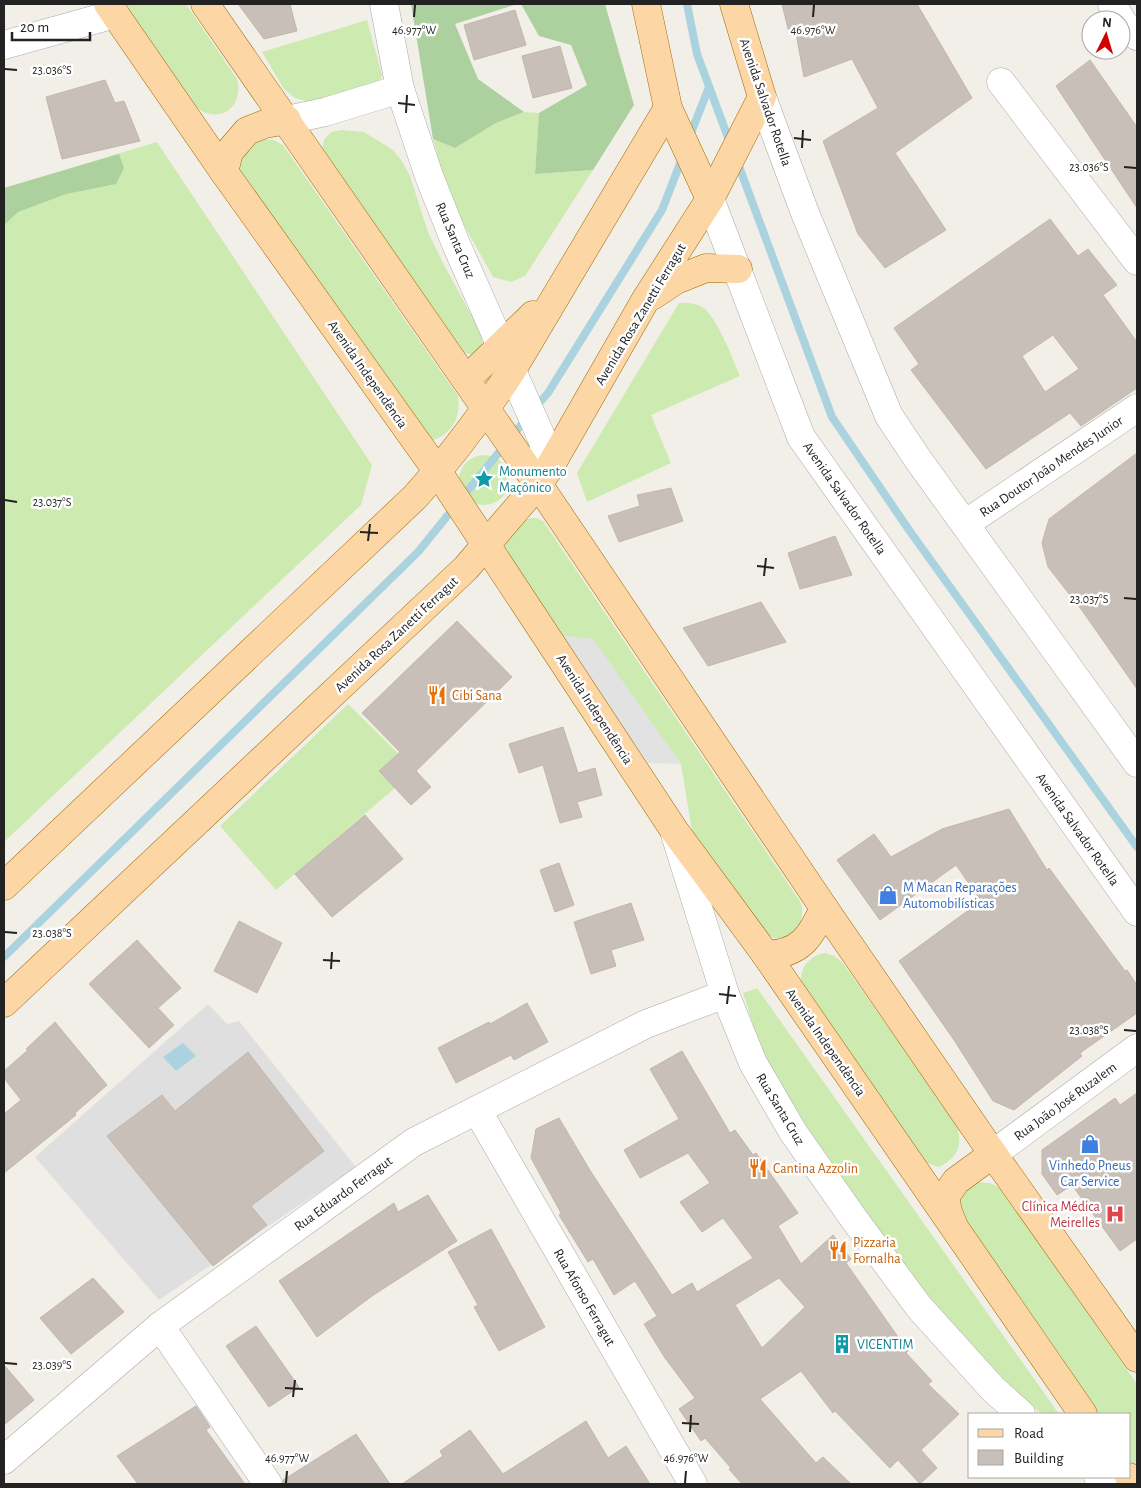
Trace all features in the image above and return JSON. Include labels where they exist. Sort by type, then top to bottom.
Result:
[{"type":"main road","points":[[205,4],[486,409],[543,477],[824,908],[993,1154],[1137,1358]]},
{"type":"main road","name":"Avenida Salvador Rotella","points":[[646,4],[668,108],[710,199]]},
{"type":"main road","name":"Avenida Salvador Rotella","points":[[734,4],[762,97]]},
{"type":"main road","name":"Avenida Independência","points":[[111,9],[224,172],[438,472],[674,830],[766,955],[1082,1413]]},
{"type":"main road","name":"Avenida Rosa Zanetti Ferragut","points":[[4,1003],[466,568],[543,477],[646,300],[710,199],[762,97]]},
{"type":"main road","points":[[4,886],[415,497],[438,472],[486,409],[506,358],[558,291],[668,108]]},
{"type":"main road","points":[[224,172],[229,152],[247,131],[265,124],[287,120]]},
{"type":"main road","points":[[646,300],[676,280],[706,268],[738,270]]},
{"type":"main road","points":[[466,380],[506,358]]},
{"type":"main road","points":[[766,955],[779,955],[798,946],[809,937],[824,908]]},
{"type":"main road","points":[[955,1228],[948,1212],[945,1197],[956,1181],[993,1154]]},
{"type":"street","name":"Rua Santa Cruz","points":[[384,4],[400,89],[429,176],[543,441],[543,477]]},
{"type":"street","points":[[1112,4],[1123,23],[1137,36]]},
{"type":"street","points":[[4,45],[111,9]]},
{"type":"street","points":[[1001,82],[1137,262]]},
{"type":"street","points":[[287,120],[325,112],[400,89]]},
{"type":"street","name":"Avenida Salvador Rotella","points":[[762,97],[805,213],[889,416],[916,458],[1137,764]]},
{"type":"street","name":"Avenida Salvador Rotella","points":[[710,199],[801,437],[1137,912]]},
{"type":"street","name":"Rua Doutor João Mendes Junior","points":[[965,524],[1137,408]]},
{"type":"street","name":"Rua Santa Cruz","points":[[674,830],[725,994],[753,1063],[793,1132],[918,1306],[993,1389],[1020,1413]]},
{"type":"street","name":"Rua Eduardo Ferragut","points":[[4,1460],[160,1326],[414,1142],[646,1024],[725,994]]},
{"type":"street","name":"Rua João José Ruzalem","points":[[993,1154],[1137,1048]]},
{"type":"street","name":"Rua Afonso Ferragut","points":[[477,1110],[693,1484]]},
{"type":"street","points":[[160,1326],[268,1484]]},
{"type":"shaded area","points":[[558,635],[593,639],[681,764],[648,763]]},
{"type":"shaded area","points":[[208,1004],[227,1024],[239,1021],[356,1167],[159,1300],[35,1157]]},
{"type":"green space","points":[[125,4],[186,4],[237,79],[237,98],[233,106],[220,114],[212,114],[203,112],[195,106]]},
{"type":"green space","points":[[411,4],[517,4],[455,24],[478,79],[524,112],[496,123],[455,148],[433,139]]},
{"type":"green space","points":[[521,4],[605,4],[634,105],[593,170],[535,174],[539,113],[587,85],[571,45],[539,36]]},
{"type":"green space","points":[[367,20],[382,75],[379,84],[310,102],[295,98],[284,89],[262,52]]},
{"type":"green space","points":[[524,112],[539,113],[535,174],[593,170],[525,276],[511,282],[493,277],[451,202],[433,139],[455,148],[496,123]]},
{"type":"green space","points":[[342,130],[364,132],[393,150],[402,161],[410,176],[428,232],[482,338],[482,351],[476,355],[460,353],[322,150],[324,140],[331,132]]},
{"type":"green space","points":[[262,139],[274,140],[283,145],[458,396],[458,411],[454,424],[438,438],[431,441],[239,174],[241,157],[244,152],[252,144]]},
{"type":"green space","points":[[157,142],[372,465],[361,505],[4,842],[4,188]]},
{"type":"green space","points":[[119,154],[124,168],[116,184],[66,194],[18,212],[4,225],[4,188]]},
{"type":"green space","points":[[679,303],[697,305],[708,312],[724,339],[740,376],[651,415],[671,463],[587,502],[577,473]]},
{"type":"green space","points":[[479,455],[489,455],[502,462],[509,475],[509,485],[502,498],[489,505],[479,505],[470,501],[463,494],[459,485],[459,475],[463,466],[470,459]]},
{"type":"green space","points":[[530,518],[543,521],[801,903],[801,922],[798,928],[789,936],[776,938],[765,934],[692,831],[681,764],[558,635],[503,546],[522,523]]},
{"type":"green space","points":[[348,704],[398,753],[379,771],[395,788],[276,890],[220,826]]},
{"type":"green space","points":[[825,953],[834,956],[842,962],[956,1123],[959,1137],[958,1149],[951,1159],[939,1167],[920,1161],[801,986],[803,969],[806,964],[814,957]]},
{"type":"green space","points":[[757,988],[1058,1413],[1041,1413],[1017,1395],[920,1293],[845,1188],[768,1071],[743,993]]},
{"type":"green space","points":[[977,1182],[990,1183],[1001,1188],[1137,1384],[1137,1474],[1131,1465],[1131,1413],[1095,1413],[960,1216],[959,1204],[961,1196]]},
{"type":"water","points":[[183,1043],[196,1056],[176,1071],[163,1057]]},
{"type":"building","points":[[238,4],[290,4],[297,31],[264,39]]},
{"type":"building","points":[[782,4],[917,4],[972,98],[895,153],[946,230],[885,268],[858,234],[823,141],[878,108],[852,59],[804,77],[795,28],[788,29]]},
{"type":"building","points":[[515,10],[526,45],[474,60],[464,25]]},
{"type":"building","points":[[560,46],[572,88],[533,98],[522,56]]},
{"type":"building","points":[[1090,60],[1137,127],[1137,208],[1056,86]]},
{"type":"building","points":[[105,80],[115,103],[124,101],[140,141],[62,159],[46,97]]},
{"type":"building","points":[[1050,219],[1078,256],[1088,249],[1117,285],[1103,295],[1137,342],[1137,388],[1081,426],[1070,413],[986,469],[911,370],[919,364],[894,328]],"holes":[[[1053,335],[1079,369],[1045,392],[1022,356]]]},
{"type":"building","points":[[1137,453],[1137,689],[1081,609],[1048,567],[1042,543],[1049,519]]},
{"type":"building","points":[[671,488],[683,521],[619,542],[608,516],[640,506],[637,495]]},
{"type":"building","points":[[835,536],[852,575],[800,589],[788,553]]},
{"type":"building","points":[[761,602],[786,642],[708,666],[683,628]]},
{"type":"building","name":"Cibi Sana","points":[[457,621],[512,677],[416,771],[431,787],[411,805],[379,771],[400,752],[362,713]]},
{"type":"building","points":[[563,727],[578,773],[595,768],[602,795],[577,802],[582,817],[560,823],[543,765],[519,773],[509,744]]},
{"type":"building","points":[[1009,809],[1047,870],[1049,868],[1137,985],[1137,1013],[1080,1053],[1082,1056],[1014,1110],[993,1101],[954,1040],[899,961],[981,901],[956,865],[880,920],[837,860],[874,834],[891,857],[942,829]]},
{"type":"building","points":[[365,815],[403,859],[332,917],[295,874]]},
{"type":"building","points":[[559,863],[574,905],[555,912],[540,870]]},
{"type":"building","points":[[631,903],[644,940],[611,950],[616,966],[591,974],[574,922]]},
{"type":"building","points":[[239,921],[282,943],[257,993],[214,971]]},
{"type":"building","points":[[137,940],[181,988],[158,1008],[174,1025],[149,1048],[89,984]]},
{"type":"building","points":[[527,1003],[548,1042],[514,1060],[511,1055],[456,1083],[438,1048],[489,1022],[490,1024]]},
{"type":"building","points":[[55,1022],[107,1085],[75,1113],[76,1115],[4,1173],[4,1114],[21,1100],[4,1078],[4,1071]]},
{"type":"building","points":[[682,1051],[730,1133],[735,1130],[753,1155],[756,1153],[798,1213],[778,1226],[801,1264],[833,1235],[851,1259],[846,1263],[908,1351],[906,1353],[932,1381],[928,1384],[959,1414],[921,1450],[937,1468],[920,1484],[898,1460],[890,1468],[835,1411],[833,1413],[801,1371],[760,1399],[816,1463],[823,1457],[851,1484],[742,1484],[705,1438],[701,1441],[679,1409],[695,1398],[665,1358],[644,1324],[657,1316],[635,1281],[614,1295],[593,1259],[588,1262],[559,1215],[561,1213],[531,1158],[536,1129],[559,1118],[591,1172],[672,1295],[692,1283],[697,1292],[753,1258],[723,1218],[702,1232],[680,1202],[710,1183],[688,1153],[640,1178],[624,1150],[679,1119],[650,1069]],"holes":[[[779,1278],[805,1307],[762,1348],[735,1305]]]},
{"type":"building","points":[[248,1052],[324,1151],[251,1206],[267,1225],[213,1266],[107,1136],[162,1095],[175,1111]]},
{"type":"building","points":[[1137,1093],[1137,1239],[1120,1251],[1072,1185],[1057,1195],[1042,1174],[1042,1150],[1115,1098],[1120,1105]]},
{"type":"building","points":[[428,1195],[457,1241],[372,1296],[317,1337],[279,1281],[394,1203],[398,1212]]},
{"type":"building","points":[[491,1229],[545,1327],[499,1351],[474,1307],[478,1305],[448,1252]]},
{"type":"building","points":[[93,1278],[124,1312],[71,1354],[40,1318]]},
{"type":"building","points":[[256,1326],[299,1387],[269,1407],[226,1346]]},
{"type":"building","points":[[4,1365],[34,1400],[4,1425]]},
{"type":"building","points":[[196,1406],[210,1427],[206,1430],[245,1484],[138,1484],[117,1456]]},
{"type":"building","points":[[586,1421],[608,1458],[626,1446],[650,1484],[402,1484],[443,1456],[440,1451],[470,1430],[503,1474]]},
{"type":"building","points":[[356,1434],[390,1484],[283,1484],[283,1480]]},
{"type":"waterway","points":[[687,4],[697,54],[730,143]]},
{"type":"waterway","points":[[689,138],[709,87]]},
{"type":"waterway","points":[[535,408],[548,393],[662,210],[683,156]]},
{"type":"waterway","points":[[737,161],[832,417],[909,530],[1137,847]]},
{"type":"waterway","points":[[4,957],[418,552],[526,419]]},
{"type":"place","name":"Monumento Maçônico","points":[[484,479]]},
{"type":"place","name":"Cibi Sana","points":[[437,695]]},
{"type":"place","name":"M Macan Reparações Automobilísticas","points":[[888,895]]},
{"type":"place","name":"Vinhedo Pneus Car Service","points":[[1090,1144]]},
{"type":"place","name":"Cantina Azzolin","points":[[758,1168]]},
{"type":"place","name":"Clínica Médica Meirelles","points":[[1115,1214]]},
{"type":"place","name":"Pizzaria Fornalha","points":[[838,1250]]},
{"type":"place","name":"VICENTIM","points":[[842,1344]]}]
